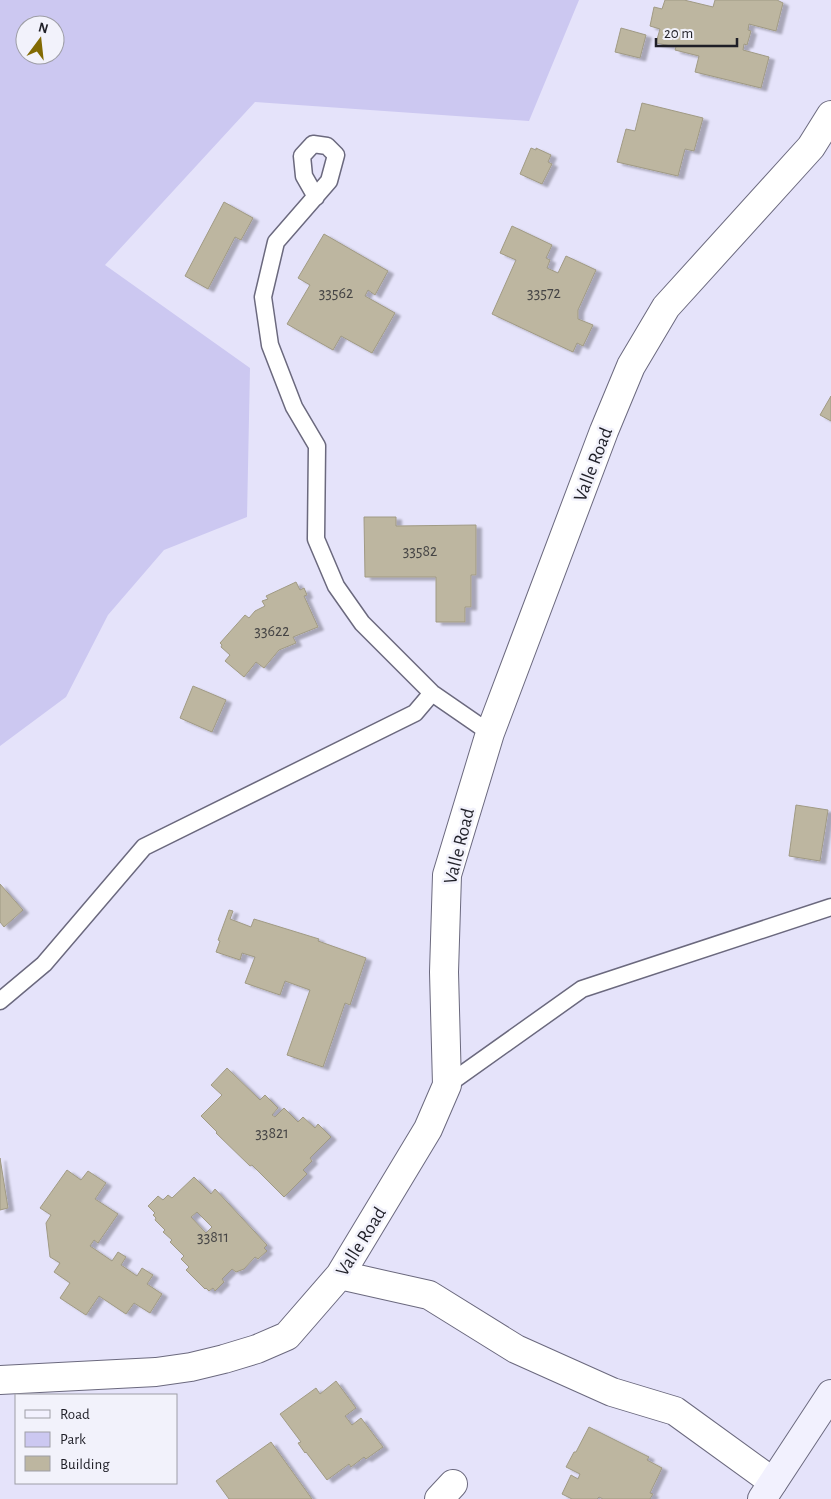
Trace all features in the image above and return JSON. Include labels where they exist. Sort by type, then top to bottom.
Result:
[{"type":"street","name":"Valle Road","points":[[0,1380],[156,1372],[191,1367],[257,1349],[287,1336],[340,1275],[428,1129],[447,1085],[444,972],[447,875],[490,733],[630,366],[666,307],[811,147],[831,115]]},
{"type":"street","points":[[340,1275],[429,1295],[516,1348],[612,1392],[675,1411],[768,1490],[831,1394]]},
{"type":"lane","points":[[316,197],[276,242],[263,297],[270,345],[294,406],[317,446],[316,540],[336,586],[362,623],[432,693],[490,733]]},
{"type":"lane","points":[[0,1001],[44,964],[144,847],[415,713],[432,693]]},
{"type":"lane","points":[[447,1085],[582,989],[831,907]]},
{"type":"green space","points":[[0,0],[579,0],[529,121],[255,102],[105,265],[250,368],[247,517],[164,550],[108,615],[66,697],[0,746]]},
{"type":"building","points":[[665,0],[684,0],[713,7],[715,0],[777,0],[783,3],[776,31],[749,24],[748,30],[751,31],[747,45],[744,44],[743,50],[769,57],[761,88],[695,72],[699,56],[675,50],[676,47],[656,43],[660,29],[650,26],[654,7],[662,9]]},
{"type":"building","points":[[621,28],[646,35],[640,58],[615,52]]},
{"type":"building","points":[[642,103],[703,118],[694,151],[685,149],[678,176],[617,162],[626,129],[635,131]]},
{"type":"building","points":[[531,148],[536,150],[536,148],[551,155],[548,162],[552,164],[542,184],[520,174]]},
{"type":"building","points":[[224,202],[253,218],[241,240],[235,237],[208,289],[185,276]]},
{"type":"building","points":[[512,226],[552,245],[546,258],[550,260],[547,268],[558,273],[566,256],[596,270],[578,310],[578,319],[593,325],[583,346],[577,343],[573,352],[492,314],[516,260],[500,253]]},
{"type":"building","points":[[324,234],[388,271],[375,295],[368,290],[365,296],[395,313],[372,353],[341,336],[333,350],[287,324],[310,285],[298,278]]},
{"type":"building","points":[[831,396],[831,421],[820,415]]},
{"type":"building","points":[[364,517],[396,517],[396,526],[476,525],[476,575],[471,575],[471,607],[465,607],[465,622],[436,622],[436,577],[365,577]]},
{"type":"building","points":[[296,582],[300,590],[304,588],[307,595],[304,596],[318,627],[293,637],[296,643],[279,650],[264,668],[256,662],[244,677],[225,661],[230,655],[221,647],[220,643],[245,615],[249,618],[255,611],[265,606],[262,601],[268,599],[266,596]]},
{"type":"building","points":[[193,686],[226,700],[212,732],[180,718]]},
{"type":"building","points":[[796,805],[828,810],[820,861],[789,856]]},
{"type":"building","points":[[0,884],[23,910],[4,927],[0,922]]},
{"type":"building","points":[[229,910],[233,911],[230,919],[251,927],[254,919],[319,939],[318,941],[366,958],[350,1005],[345,1003],[323,1067],[287,1055],[310,990],[285,981],[280,995],[245,983],[255,957],[242,953],[240,960],[216,952],[220,941],[218,940]]},
{"type":"building","points":[[227,1068],[260,1100],[265,1095],[278,1108],[272,1115],[275,1117],[284,1108],[298,1122],[303,1117],[315,1128],[318,1124],[331,1137],[310,1158],[312,1161],[303,1170],[307,1174],[284,1197],[216,1133],[201,1116],[222,1095],[211,1085]]},
{"type":"building","points":[[0,1158],[8,1208],[0,1210]]},
{"type":"building","points":[[67,1170],[81,1180],[88,1171],[106,1183],[95,1199],[118,1214],[98,1243],[94,1240],[90,1246],[112,1261],[118,1252],[126,1257],[121,1265],[137,1276],[142,1268],[153,1275],[147,1284],[162,1294],[150,1313],[134,1303],[126,1314],[99,1296],[86,1315],[60,1298],[70,1283],[54,1272],[60,1263],[50,1257],[46,1223],[51,1215],[40,1208]]},
{"type":"building","points":[[194,1177],[211,1194],[215,1189],[267,1245],[264,1248],[267,1251],[258,1259],[255,1257],[244,1269],[236,1272],[232,1269],[222,1279],[224,1282],[215,1291],[213,1288],[209,1291],[205,1289],[186,1270],[189,1267],[181,1259],[184,1256],[170,1242],[172,1240],[163,1232],[165,1230],[155,1220],[156,1218],[153,1215],[155,1213],[148,1206],[158,1196],[163,1200],[168,1195],[172,1198]],"holes":[[[197,1212],[212,1227],[206,1233],[191,1217]]]},
{"type":"building","points":[[336,1381],[356,1408],[345,1416],[352,1425],[361,1418],[383,1447],[366,1459],[364,1457],[351,1467],[349,1464],[327,1480],[305,1453],[298,1443],[301,1442],[280,1414],[316,1388],[320,1394]]},
{"type":"building","points":[[589,1427],[649,1457],[647,1460],[662,1468],[650,1493],[653,1494],[650,1499],[603,1499],[599,1497],[597,1499],[572,1499],[562,1494],[571,1475],[578,1479],[580,1474],[566,1467]]},
{"type":"building","points":[[271,1442],[312,1499],[229,1499],[216,1481]]}]
